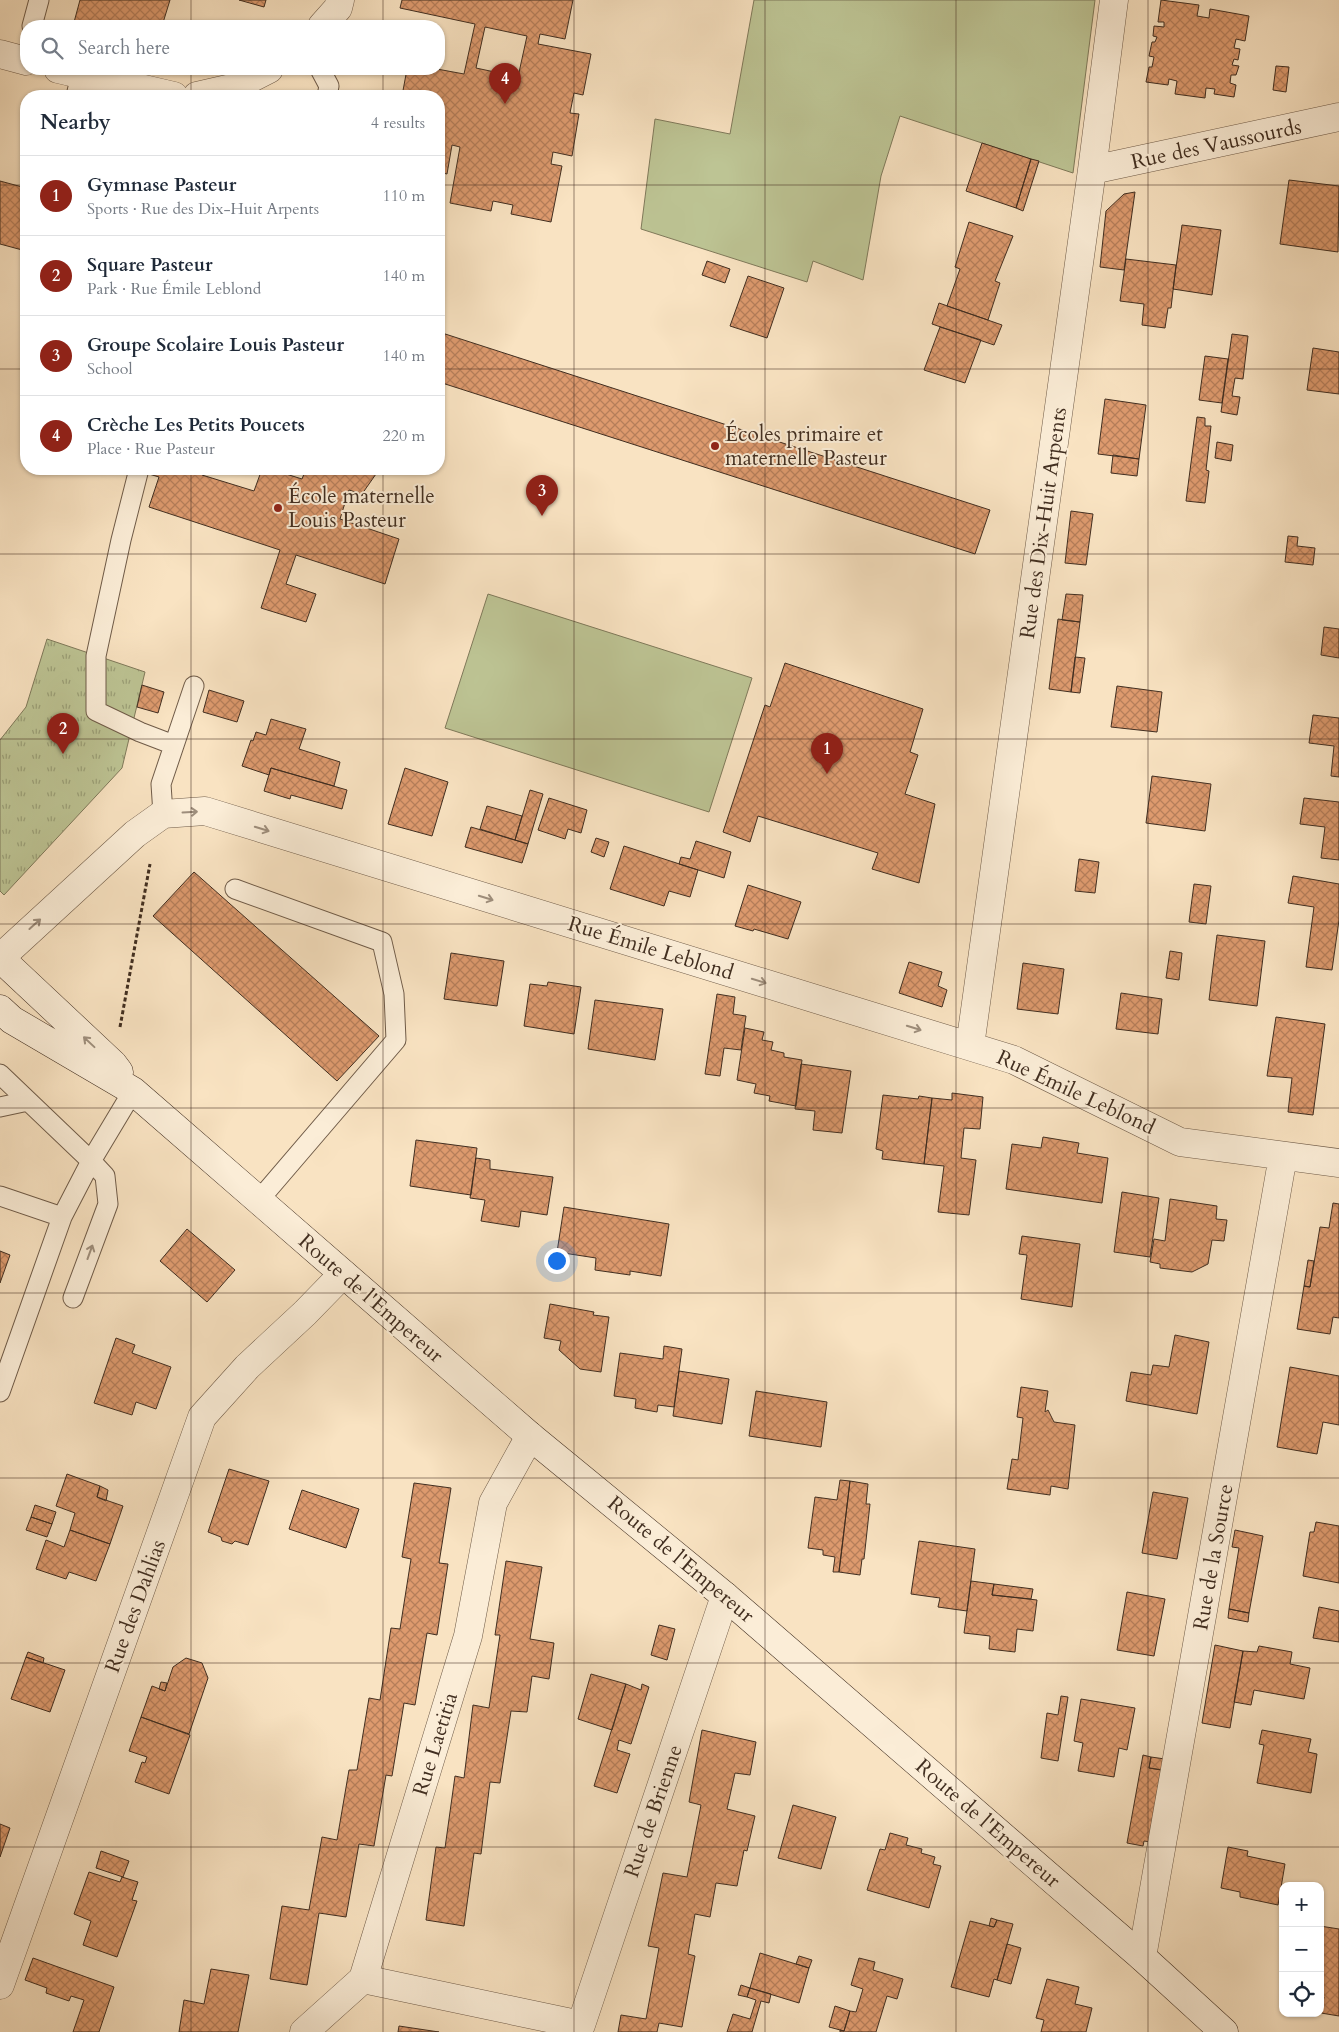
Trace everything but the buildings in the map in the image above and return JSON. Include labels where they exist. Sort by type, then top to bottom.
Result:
[{"type":"street","name":"Rue des Dix-Huit Arpents","points":[[970,1046],[1114,0]]},
{"type":"street","points":[[234,90],[259,75]]},
{"type":"street","points":[[72,80],[136,90]]},
{"type":"street","name":"Rue des Vaussourds","points":[[1092,170],[1339,118]]},
{"type":"street","name":"Rue Émile Leblond","points":[[163,814],[205,811],[1014,1060],[1180,1142],[1339,1162]]},
{"type":"street","points":[[0,958],[135,834],[163,814]]},
{"type":"street","name":"Route de l'Empereur","points":[[0,958],[113,1064],[133,1091]]},
{"type":"street","name":"Route de l'Empereur","points":[[0,1009],[12,1020],[133,1091],[530,1436],[726,1596],[1142,1957],[1224,2032]]},
{"type":"street","name":"Rue de la Source","points":[[1142,1957],[1284,1156]]},
{"type":"street","name":"Rue des Dahlias","points":[[0,1985],[202,1417],[247,1367],[305,1313],[343,1274]]},
{"type":"street","name":"Rue Laetitia","points":[[364,1978],[468,1636],[493,1503],[530,1436]]},
{"type":"street","name":"Rue de Brienne","points":[[364,1978],[580,2029],[726,1596]]},
{"type":"street","points":[[304,2032],[364,1978]]},
{"type":"lane","points":[[34,20],[39,0]]},
{"type":"lane","points":[[324,75],[330,86],[328,90]]},
{"type":"lane","points":[[137,475],[121,540],[96,656],[96,711],[140,732],[174,745]]},
{"type":"lane","points":[[163,814],[162,784],[194,686]]},
{"type":"lane","points":[[236,889],[382,942],[394,994],[396,1040],[259,1200]]},
{"type":"lane","points":[[0,1074],[105,1176],[108,1204],[73,1298]]},
{"type":"lane","points":[[0,1392],[62,1217],[90,1161],[133,1091]]},
{"type":"lane","points":[[0,1107],[28,1101]]},
{"type":"lane","points":[[0,1196],[62,1217]]},
{"type":"path","points":[[113,1064],[152,855],[135,834]]},
{"type":"green space","points":[[754,0],[1095,0],[1073,173],[900,116],[881,176],[863,280],[813,261],[807,282],[641,229],[655,119],[730,134]]},
{"type":"green space","points":[[488,594],[752,678],[709,812],[445,728]]},
{"type":"green space","points":[[47,639],[145,672],[122,768],[4,895],[0,891],[0,740],[26,707]]},
{"type":"place","name":"Crèche Les Petits Poucets","points":[[505,104]]},
{"type":"place","name":"Écoles primaire et maternelle Pasteur","points":[[715,446]]},
{"type":"place","name":"École maternelle Louis Pasteur","points":[[278,508]]},
{"type":"place","name":"Groupe Scolaire Louis Pasteur","points":[[542,516]]},
{"type":"place","name":"Square Pasteur","points":[[63,754]]},
{"type":"place","name":"Gymnase Pasteur","points":[[827,774]]}]
